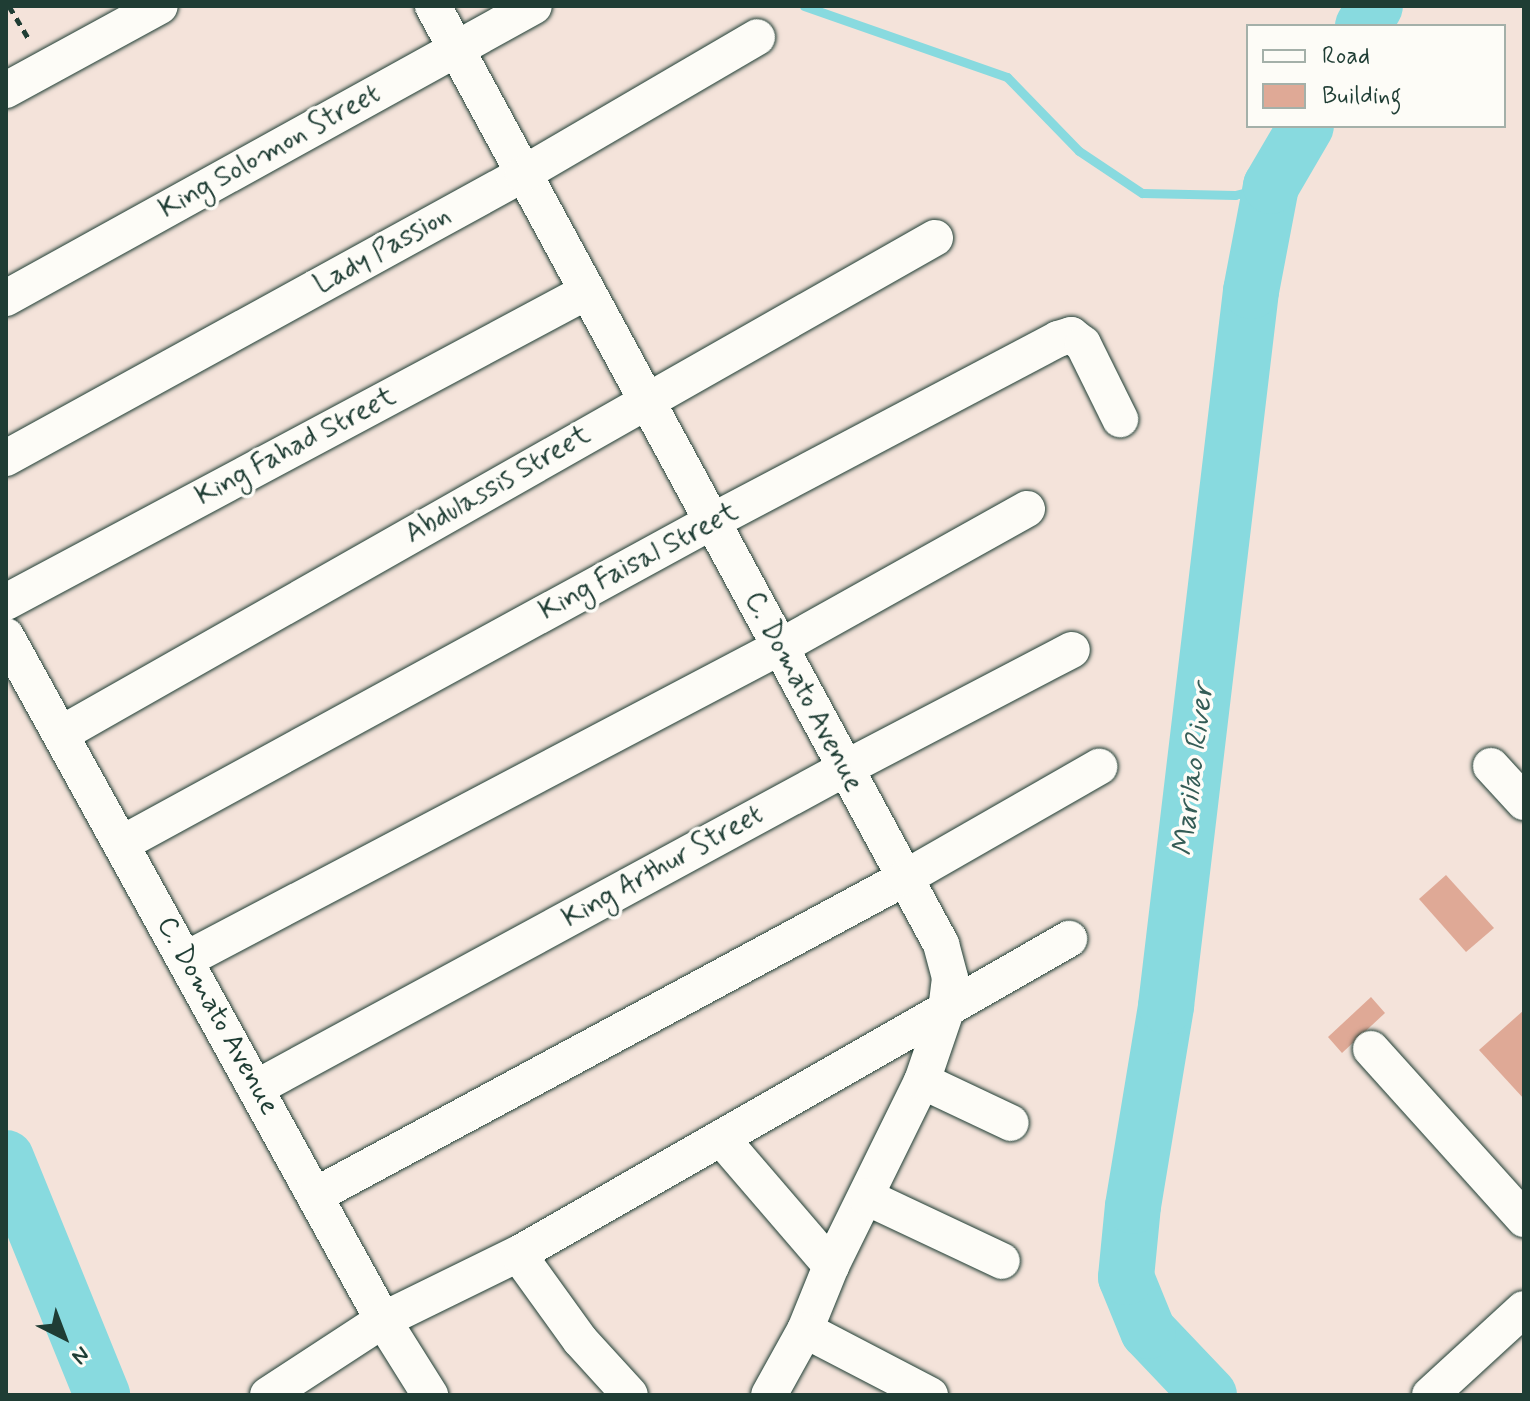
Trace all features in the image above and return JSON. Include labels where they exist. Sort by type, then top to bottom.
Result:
[{"type":"street","points":[[6,90],[160,6]]},
{"type":"street","name":"C. Domato Avenue","points":[[433,6],[941,944],[950,978],[946,1011],[922,1081],[831,1266],[805,1330],[769,1395]]},
{"type":"street","name":"King Solomon Street","points":[[6,298],[534,6]]},
{"type":"street","name":"Lady Passion","points":[[6,458],[523,174],[757,37]]},
{"type":"street","name":"Abdulassis Street","points":[[61,734],[935,238]]},
{"type":"street","name":"King Fahad Street","points":[[6,602],[586,292]]},
{"type":"street","name":"King Faisal Street","points":[[123,843],[711,522],[1058,339],[1071,335],[1083,344],[1120,419]]},
{"type":"street","points":[[185,960],[780,647],[1027,509]]},
{"type":"street","name":"C. Domato Avenue","points":[[6,636],[123,843],[383,1320],[430,1395]]},
{"type":"street","name":"King Arthur Street","points":[[256,1088],[844,769],[1072,650]]},
{"type":"street","points":[[1491,766],[1524,802]]},
{"type":"street","points":[[316,1195],[905,878],[1099,767]]},
{"type":"street","points":[[268,1395],[383,1320],[518,1254],[1069,939]]},
{"type":"street","points":[[1371,1049],[1524,1219]]},
{"type":"street","points":[[922,1081],[1011,1123]]},
{"type":"street","points":[[721,1138],[831,1266]]},
{"type":"street","points":[[866,1197],[1002,1261]]},
{"type":"street","points":[[518,1254],[580,1340],[630,1395]]},
{"type":"street","points":[[1430,1395],[1524,1309]]},
{"type":"street","points":[[805,1330],[930,1395]]},
{"type":"building","points":[[1446,875],[1494,928],[1466,952],[1419,899]]},
{"type":"building","points":[[1371,997],[1385,1013],[1342,1053],[1328,1037]]},
{"type":"building","points":[[1524,1010],[1524,1099],[1479,1050]]},
{"type":"waterway","points":[[804,6],[1007,77],[1079,151],[1142,193],[1235,195],[1271,186]]},
{"type":"waterway","name":"Marilao River","points":[[1364,24],[1375,6]]},
{"type":"waterway","name":"Marilao River","points":[[1209,1395],[1148,1331],[1126,1277],[1133,1206],[1166,1006],[1251,291],[1271,186],[1305,128]]},
{"type":"waterway","name":"Marilao River","points":[[6,1158],[102,1395]]}]
